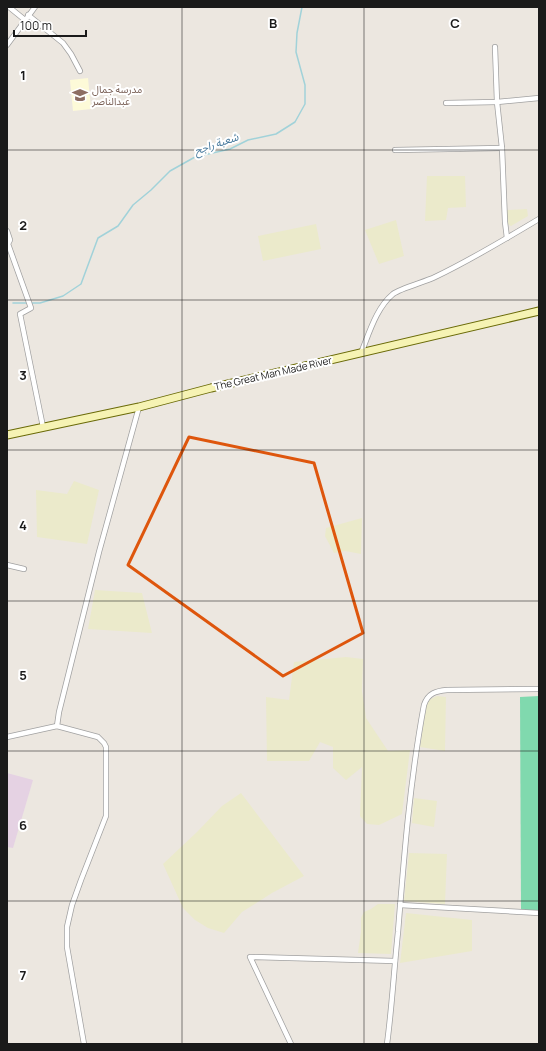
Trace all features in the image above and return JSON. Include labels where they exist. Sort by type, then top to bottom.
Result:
[{"type":"main road","name":"The Great Man Made River","points":[[7,435],[139,407],[211,388],[539,311]]},
{"type":"street","points":[[9,7],[25,20]]},
{"type":"street","points":[[7,45],[35,7]]},
{"type":"street","points":[[28,15],[63,43],[71,54],[80,72]]},
{"type":"street","points":[[495,47],[497,102],[502,148],[507,238]]},
{"type":"street","points":[[446,103],[497,102],[539,98]]},
{"type":"street","points":[[395,150],[502,148]]},
{"type":"street","points":[[361,353],[375,320],[384,304],[394,294],[434,277],[539,219]]},
{"type":"street","points":[[7,232],[10,240],[7,244],[31,308],[20,314],[43,427]]},
{"type":"street","points":[[57,726],[59,712],[99,552],[139,407]]},
{"type":"street","points":[[7,565],[24,569]]},
{"type":"street","points":[[387,1044],[417,740],[426,699],[434,692],[447,690],[539,689]]},
{"type":"street","points":[[7,737],[57,726],[98,737],[106,747],[106,816],[72,905],[67,927],[67,947],[84,1044]]},
{"type":"street","points":[[400,905],[539,913]]},
{"type":"street","points":[[291,1044],[250,957],[395,961]]},
{"type":"highlighted area","points":[[189,437],[314,463],[363,633],[283,676],[128,565]]},
{"type":"shaded area","name":"مدرسة جمال عبدالناصر","points":[[88,78],[91,109],[73,111],[70,80]]},
{"type":"shaded area","points":[[7,773],[33,780],[13,848],[7,847]]},
{"type":"green space","points":[[427,176],[465,176],[466,207],[448,208],[446,220],[425,221]]},
{"type":"green space","points":[[527,209],[528,216],[511,226],[506,223],[506,210]]},
{"type":"green space","points":[[396,220],[404,256],[379,264],[365,230]]},
{"type":"green space","points":[[316,224],[321,249],[263,261],[258,236]]},
{"type":"green space","points":[[74,481],[99,490],[87,544],[37,537],[36,490],[67,494]]},
{"type":"green space","points":[[362,518],[361,554],[345,551],[334,553],[325,536],[326,528]]},
{"type":"green space","points":[[95,590],[142,593],[152,633],[88,629]]},
{"type":"green space","points":[[346,657],[363,659],[362,691],[366,718],[388,751],[410,750],[402,814],[379,825],[367,824],[360,816],[362,767],[346,780],[333,768],[333,747],[320,742],[309,761],[267,761],[266,697],[289,700],[294,662]]},
{"type":"green space","points":[[437,696],[446,697],[445,751],[420,747],[426,707],[429,700]]},
{"type":"green space","points":[[539,696],[539,910],[521,910],[520,697]]},
{"type":"green space","points":[[241,793],[304,876],[272,893],[242,912],[224,933],[208,928],[195,920],[183,908],[163,864],[222,806]]},
{"type":"green space","points":[[414,798],[437,801],[434,827],[412,823]]},
{"type":"green space","points":[[409,853],[447,854],[445,904],[404,901]]},
{"type":"green space","points":[[378,904],[395,904],[391,954],[358,953],[361,918],[364,912]]},
{"type":"green space","points":[[406,913],[472,920],[472,951],[400,963]]},
{"type":"waterway","name":"شعبة راجح","points":[[13,303],[40,303],[63,296],[81,284],[98,238],[118,226],[133,205],[170,171],[195,157],[230,149],[248,140],[276,134],[295,122],[305,104],[305,85],[296,52],[297,33],[302,7]]},
{"type":"place","name":"مدرسة جمال عبدالناصر","points":[[80,95]]}]
